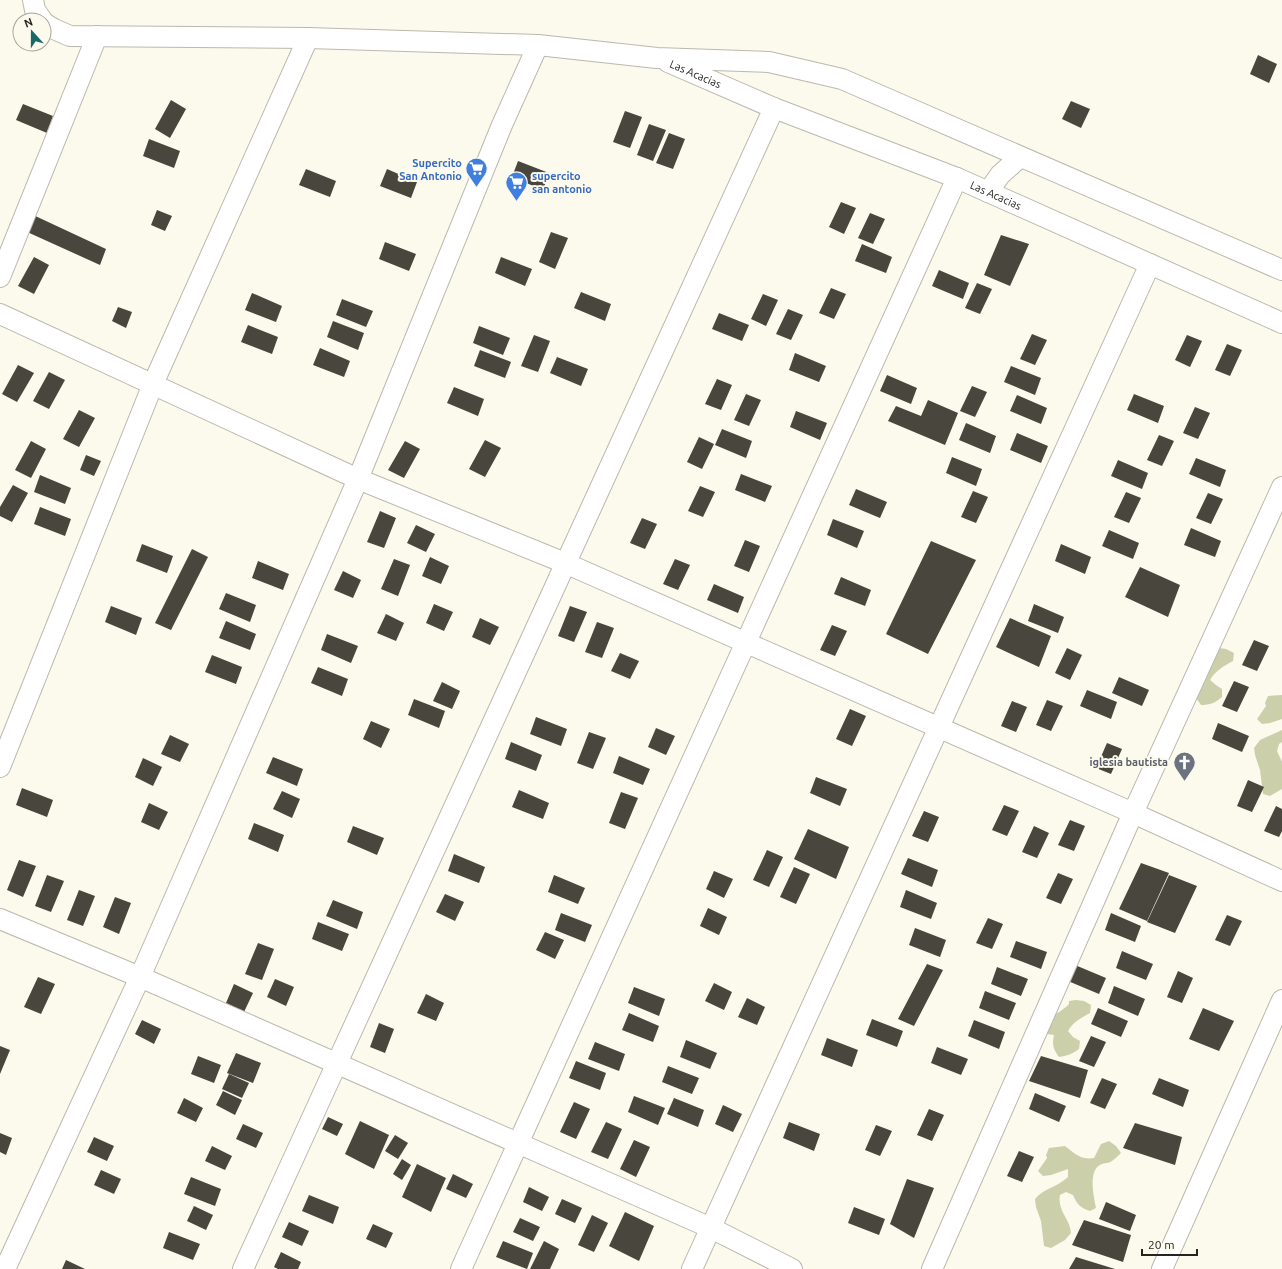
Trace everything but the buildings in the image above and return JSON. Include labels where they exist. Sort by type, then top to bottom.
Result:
[{"type":"street","points":[[32,0],[36,12]]},
{"type":"street","points":[[52,29],[70,36],[308,38],[538,45],[657,58]]},
{"type":"street","points":[[0,277],[97,36]]},
{"type":"street","points":[[0,767],[153,384],[308,38]]},
{"type":"street","points":[[5,1269],[140,977],[358,479],[502,125],[538,45]]},
{"type":"street","name":"Las Acacias","points":[[657,58],[774,108],[957,178],[1282,323]]},
{"type":"street","name":"Las Acacias","points":[[657,58],[768,62],[842,79],[1282,270]]},
{"type":"street","points":[[243,1269],[774,108]]},
{"type":"street","points":[[988,192],[1000,175],[1020,157]]},
{"type":"street","points":[[461,1269],[957,178]]},
{"type":"street","points":[[692,1269],[1150,264]]},
{"type":"street","points":[[0,314],[358,479],[565,563],[1133,813],[1282,881]]},
{"type":"street","points":[[932,1269],[1133,813],[1282,486]]},
{"type":"street","points":[[0,919],[140,977],[518,1142],[711,1228],[792,1269]]},
{"type":"street","points":[[1162,1269],[1282,1000]]},
{"type":"green space","points":[[1219,648],[1226,649],[1234,653],[1233,661],[1218,671],[1210,680],[1222,689],[1222,697],[1207,705],[1201,705],[1196,698],[1196,691]]},
{"type":"green space","points":[[1282,695],[1282,719],[1262,724],[1257,719],[1266,706],[1265,703],[1268,696]]},
{"type":"green space","points":[[1282,730],[1282,742],[1279,744],[1277,751],[1282,762],[1282,789],[1270,796],[1263,794],[1260,770],[1254,748],[1260,740]]},
{"type":"green space","points":[[1069,1001],[1084,1001],[1091,1005],[1090,1013],[1075,1023],[1068,1031],[1073,1037],[1080,1041],[1079,1049],[1065,1056],[1059,1057],[1055,1051],[1053,1041],[1054,1035],[1047,1034],[1047,1027],[1051,1018],[1065,1008],[1069,1004]]},
{"type":"green space","points":[[1109,1141],[1116,1146],[1121,1153],[1112,1161],[1097,1167],[1094,1171],[1093,1184],[1096,1208],[1090,1211],[1087,1210],[1079,1205],[1073,1195],[1066,1192],[1060,1195],[1060,1206],[1071,1233],[1065,1240],[1051,1248],[1044,1246],[1041,1221],[1035,1199],[1043,1192],[1068,1177],[1068,1169],[1043,1176],[1038,1171],[1047,1158],[1046,1155],[1049,1148],[1065,1146],[1075,1154],[1082,1157],[1094,1158],[1101,1144]]},
{"type":"place","name":"Supercito San Antonio","points":[[477,188]]},
{"type":"place","name":"supercito san antonio","points":[[517,202]]},
{"type":"place","name":"iglesia bautista","points":[[1184,782]]}]
